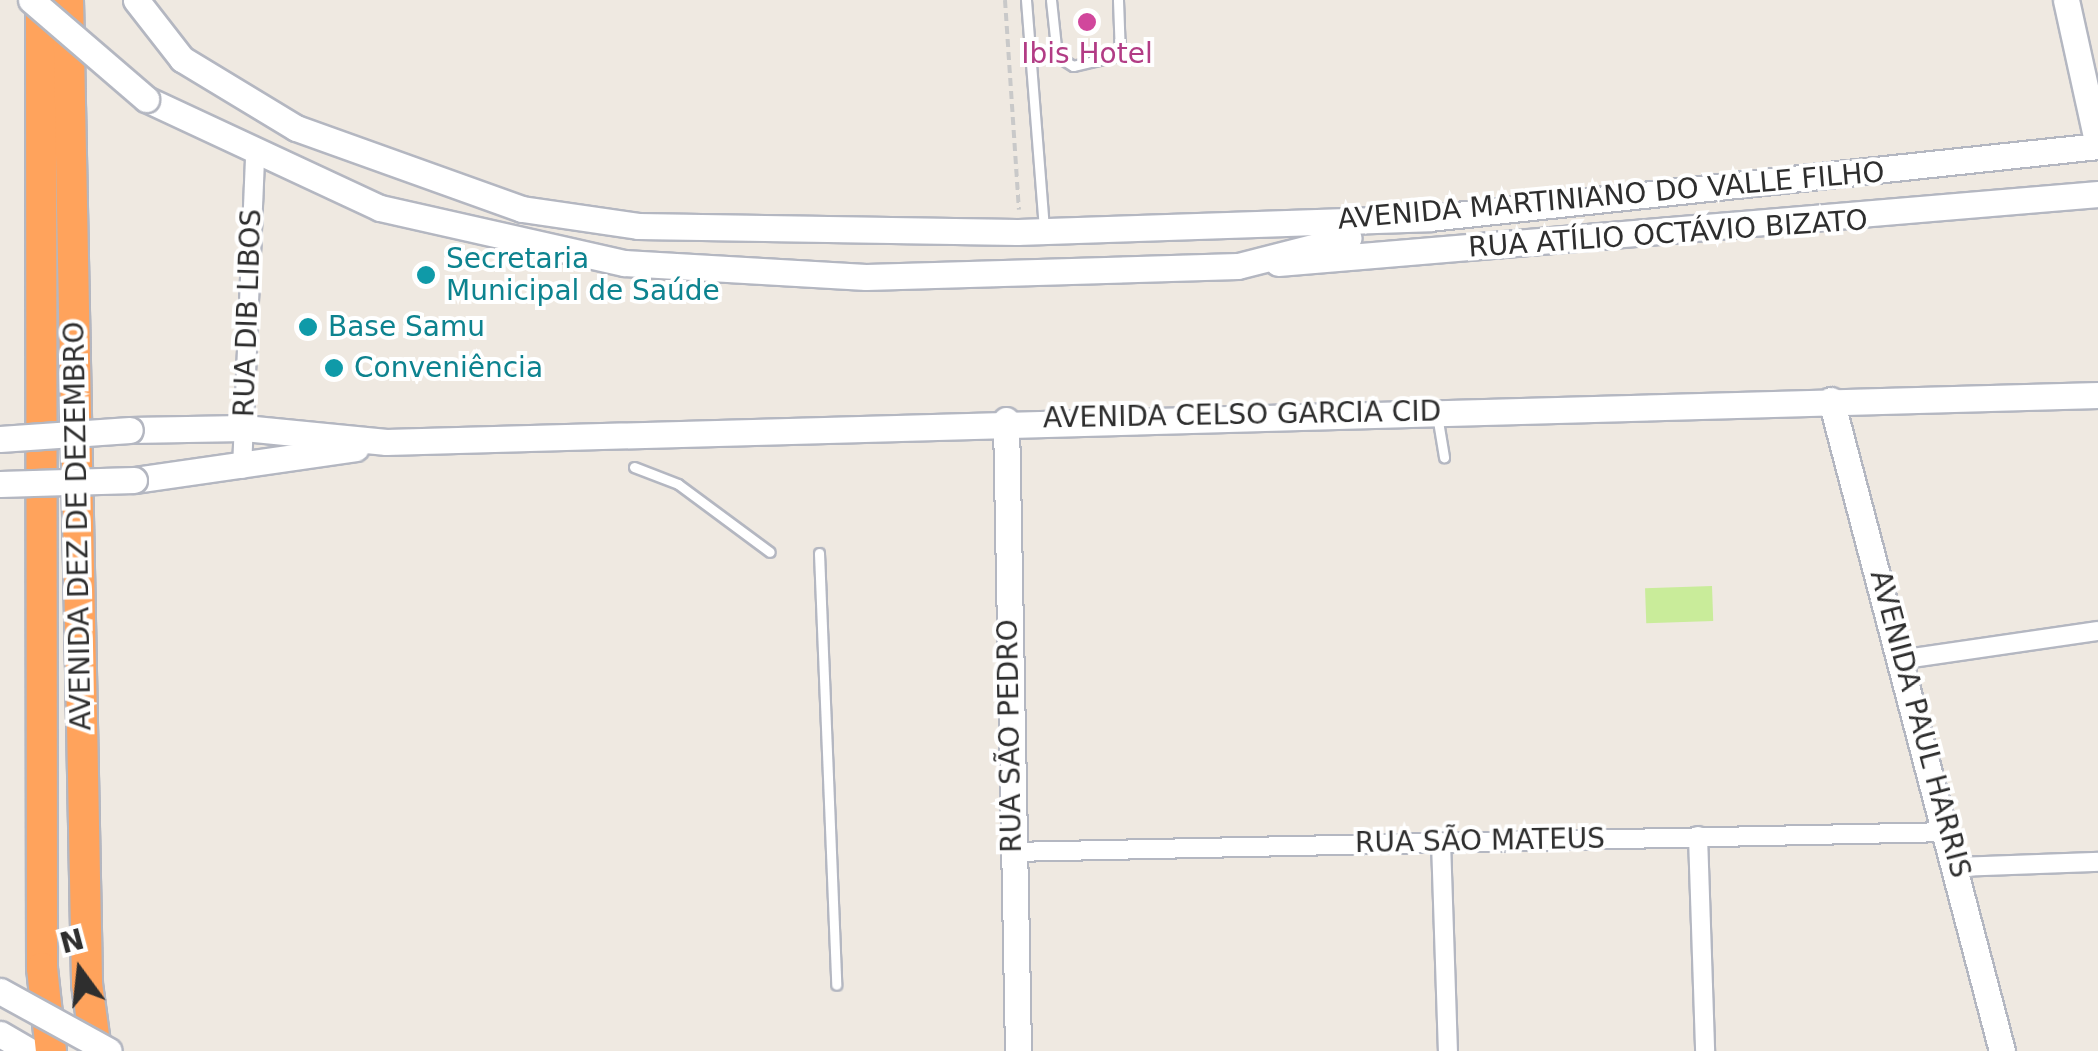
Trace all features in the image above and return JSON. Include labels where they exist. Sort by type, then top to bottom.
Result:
[{"type":"highway","name":"AVENIDA DEZ DE DEZEMBRO","points":[[44,2],[42,968],[52,1051]]},
{"type":"highway","name":"AVENIDA DEZ DE DEZEMBRO","points":[[44,2],[87,984],[96,1051]]},
{"type":"street","points":[[136,0],[182,59],[261,110],[522,209],[737,232],[1032,232]]},
{"type":"street","points":[[2066,0],[2098,146]]},
{"type":"street","points":[[44,2],[146,98],[255,156],[380,208],[624,263],[866,277],[1238,266],[1321,240],[1419,233],[1429,218]]},
{"type":"street","name":"AVENIDA MARTINIANO DO VALLE FILHO","points":[[1032,232],[1429,218],[2098,146]]},
{"type":"street","name":"RUA DIB LIBOS","points":[[242,469],[255,156]]},
{"type":"street","name":"RUA ATÍLIO OCTÁVIO BIZATO","points":[[1238,266],[2098,194]]},
{"type":"street","name":"AVENIDA CELSO GARCIA CID","points":[[0,438],[244,428],[386,442],[1006,420],[2098,396]]},
{"type":"street","name":"AVENIDA PAUL HARRIS","points":[[1831,400],[1905,658],[2002,1051]]},
{"type":"street","name":"RUA SÃO PEDRO","points":[[1006,420],[1011,852],[1018,1051]]},
{"type":"street","points":[[145,479],[175,445],[164,429]]},
{"type":"street","name":"AVENIDA CELSO GARCIA CID","points":[[0,484],[145,479],[242,469],[386,442]]},
{"type":"street","points":[[1905,658],[2098,631]]},
{"type":"street","name":"RUA SÃO MATEUS","points":[[1011,852],[1948,832]]},
{"type":"street","points":[[1698,836],[1705,1051]]},
{"type":"street","points":[[1440,842],[1448,1051]]},
{"type":"street","points":[[1959,868],[2098,862]]},
{"type":"street","points":[[0,991],[109,1051]]},
{"type":"street","points":[[0,1034],[30,1051]]},
{"type":"lane","points":[[1026,0],[1032,232]]},
{"type":"lane","points":[[1051,0],[1057,56],[1073,66],[1120,55],[1118,0]]},
{"type":"lane","points":[[1436,410],[1444,457]]},
{"type":"lane","points":[[634,467],[706,502],[770,552]]},
{"type":"lane","points":[[818,553],[836,985]]},
{"type":"path","points":[[1005,0],[1032,232]]},
{"type":"green space","points":[[1712,586],[1713,621],[1646,623],[1645,588]]},
{"type":"place","name":"Ibis Hotel","points":[[1087,22]]},
{"type":"place","name":"Secretaria Municipal de Saúde","points":[[426,275]]},
{"type":"place","name":"Base Samu","points":[[308,327]]},
{"type":"place","name":"Conveniência","points":[[334,368]]}]
